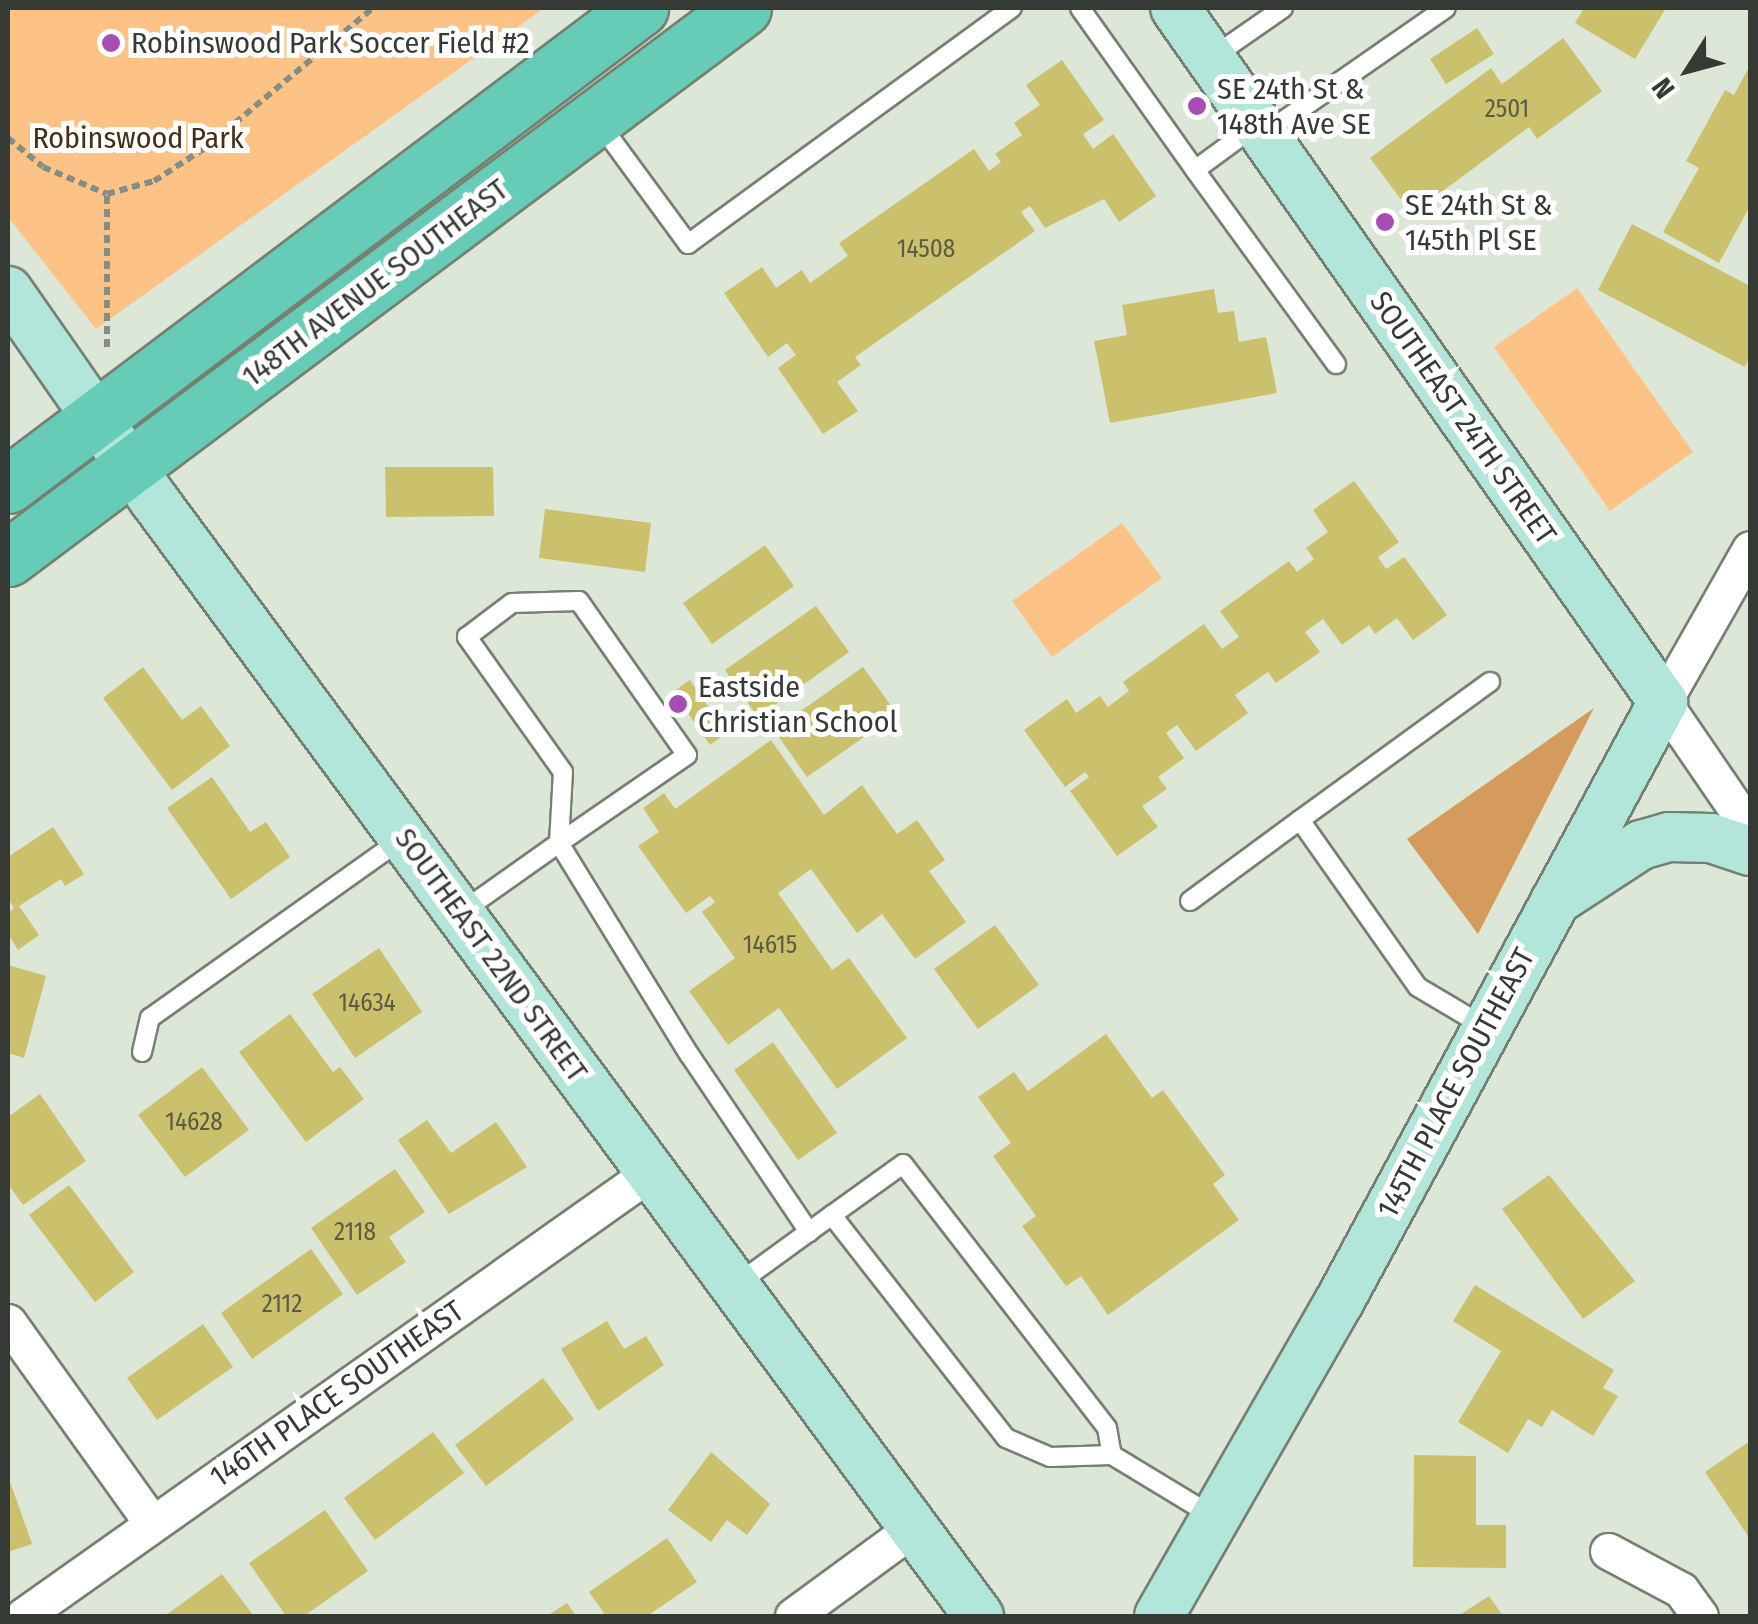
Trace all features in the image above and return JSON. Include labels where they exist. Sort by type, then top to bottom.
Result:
[{"type":"main road","name":"148TH AVENUE SOUTHEAST","points":[[8,485],[640,8]]},
{"type":"main road","name":"148TH AVENUE SOUTHEAST","points":[[8,558],[743,8]]},
{"type":"street","name":"SOUTHEAST 24TH STREET","points":[[1175,8],[1750,829]]},
{"type":"street","name":"SOUTHEAST 22ND STREET","points":[[8,291],[404,837],[979,1616]]},
{"type":"street","name":"145TH PLACE SOUTHEAST","points":[[1159,1616],[1488,1028],[1548,906],[1750,549]]},
{"type":"street","points":[[1548,906],[1641,845],[1669,837],[1711,838],[1750,850]]},
{"type":"street","name":"146TH PLACE SOUTHEAST","points":[[23,1616],[651,1172]]},
{"type":"street","points":[[8,1322],[152,1522]]},
{"type":"street","points":[[793,1616],[916,1526]]},
{"type":"street","points":[[1608,1551],[1681,1590],[1700,1616]]},
{"type":"lane","points":[[596,118],[688,244],[1012,8]]},
{"type":"lane","points":[[1080,8],[1336,364]]},
{"type":"lane","points":[[1211,58],[1283,8]]},
{"type":"lane","points":[[1195,170],[1446,8]]},
{"type":"lane","points":[[460,913],[559,843],[687,754],[579,601],[512,602],[467,637],[563,772],[559,843],[689,1054],[809,1232]]},
{"type":"lane","points":[[1190,901],[1490,682]]},
{"type":"lane","points":[[1300,820],[1418,987],[1488,1028]]},
{"type":"lane","points":[[142,1052],[150,1018],[404,837]]},
{"type":"lane","points":[[736,1285],[903,1164],[1107,1428],[1112,1455]]},
{"type":"lane","points":[[832,1215],[1006,1438],[1050,1458],[1112,1455],[1216,1518]]},
{"type":"path","points":[[8,138],[43,167],[108,194],[154,181],[205,148],[372,8]]},
{"type":"path","points":[[105,345],[108,194]]},
{"type":"green space","name":"Robinswood Park","points":[[8,8],[544,8],[96,329],[8,217]]},
{"type":"green space","points":[[1577,288],[1693,452],[1610,511],[1494,347]]},
{"type":"green space","points":[[1122,523],[1162,578],[1052,657],[1012,601]]},
{"type":"shaded area","points":[[1594,708],[1478,934],[1407,839]]},
{"type":"building","points":[[1584,8],[1666,8],[1635,59],[1575,23]]},
{"type":"building","points":[[1477,28],[1494,54],[1446,84],[1430,59]]},
{"type":"building","points":[[1563,38],[1602,91],[1537,139],[1529,127],[1412,214],[1370,158],[1491,68],[1502,84]]},
{"type":"building","points":[[1062,60],[1104,120],[1083,134],[1093,149],[1113,134],[1156,196],[1119,222],[1104,199],[1045,228],[1030,206],[1021,212],[1035,231],[855,357],[861,365],[837,382],[858,411],[823,434],[778,368],[796,355],[787,343],[768,357],[724,293],[762,267],[776,288],[802,270],[810,283],[848,256],[839,243],[974,149],[989,171],[1001,162],[995,154],[1022,135],[1014,123],[1040,105],[1026,85]]},
{"type":"building","points":[[1750,65],[1750,206],[1719,263],[1663,232],[1699,168],[1686,161],[1725,90],[1734,95]]},
{"type":"building","points":[[1632,224],[1750,286],[1750,356],[1745,367],[1598,290]]},
{"type":"building","points":[[1214,289],[1218,313],[1234,311],[1239,342],[1266,337],[1277,393],[1110,423],[1094,341],[1127,335],[1122,305]]},
{"type":"building","points":[[385,467],[493,467],[494,516],[386,517]]},
{"type":"building","points":[[1354,481],[1399,542],[1378,557],[1386,569],[1404,557],[1447,615],[1413,640],[1397,618],[1375,634],[1369,625],[1342,645],[1323,619],[1305,632],[1320,652],[1276,683],[1268,672],[1235,695],[1248,713],[1196,751],[1177,725],[1166,733],[1184,758],[1158,777],[1167,789],[1142,806],[1158,827],[1117,856],[1070,791],[1089,777],[1085,772],[1065,787],[1024,730],[1067,699],[1076,713],[1100,696],[1108,707],[1129,691],[1123,682],[1204,624],[1222,649],[1239,637],[1220,611],[1289,561],[1297,572],[1314,559],[1306,548],[1328,532],[1313,510]]},
{"type":"building","points":[[545,509],[651,523],[645,572],[539,558]]},
{"type":"building","points":[[765,545],[794,586],[712,644],[683,603]]},
{"type":"building","points":[[816,606],[849,652],[758,717],[725,670]]},
{"type":"building","points":[[143,667],[182,720],[201,706],[230,746],[172,790],[103,698]]},
{"type":"building","points":[[863,667],[897,714],[807,777],[774,730]]},
{"type":"building","points":[[690,680],[726,733],[710,745],[673,692]]},
{"type":"building","points":[[771,740],[824,815],[862,785],[897,834],[917,820],[945,860],[929,871],[966,922],[915,959],[882,914],[857,933],[811,869],[778,893],[832,970],[849,958],[907,1038],[837,1089],[779,1008],[728,1045],[689,991],[735,958],[702,912],[715,902],[710,896],[686,913],[638,846],[659,832],[643,808],[664,793],[675,809]]},
{"type":"building","points":[[212,777],[250,832],[266,822],[290,857],[231,899],[167,808]]},
{"type":"building","points":[[53,827],[84,874],[65,886],[61,879],[19,906],[39,935],[18,950],[8,934],[8,913],[14,908],[8,898],[8,857]]},
{"type":"building","points":[[995,925],[1039,985],[978,1029],[934,969]]},
{"type":"building","points":[[379,948],[422,1012],[355,1058],[312,994]]},
{"type":"building","points":[[8,965],[46,976],[24,1058],[8,1053]]},
{"type":"building","points":[[290,1014],[333,1072],[340,1067],[364,1099],[306,1142],[239,1052]]},
{"type":"building","points":[[1106,1034],[1152,1098],[1163,1090],[1225,1175],[1213,1184],[1239,1220],[1108,1315],[1081,1276],[1066,1286],[1022,1226],[1036,1216],[993,1156],[1011,1143],[978,1097],[1014,1072],[1028,1091]]},
{"type":"building","points":[[773,1042],[837,1133],[798,1160],[734,1070]]},
{"type":"building","points":[[202,1067],[249,1130],[185,1177],[138,1115]]},
{"type":"building","points":[[40,1094],[86,1161],[23,1205],[8,1184],[8,1117]]},
{"type":"building","points":[[427,1120],[451,1153],[496,1122],[527,1167],[449,1214],[398,1140]]},
{"type":"building","points":[[395,1169],[425,1212],[389,1237],[406,1262],[357,1295],[311,1228]]},
{"type":"building","points":[[1549,1175],[1635,1281],[1583,1319],[1502,1209]]},
{"type":"building","points":[[69,1185],[134,1272],[95,1302],[29,1215]]},
{"type":"building","points":[[311,1249],[343,1294],[252,1359],[221,1313]]},
{"type":"building","points":[[1475,1285],[1614,1370],[1603,1388],[1618,1396],[1593,1436],[1552,1410],[1542,1427],[1528,1419],[1508,1453],[1458,1422],[1501,1351],[1453,1321]]},
{"type":"building","points":[[607,1321],[624,1349],[646,1336],[664,1365],[598,1411],[561,1349]]},
{"type":"building","points":[[203,1324],[233,1367],[157,1420],[127,1378]]},
{"type":"building","points":[[543,1378],[574,1419],[486,1486],[455,1445]]},
{"type":"building","points":[[433,1432],[464,1473],[375,1540],[344,1498]]},
{"type":"building","points":[[1750,1441],[1750,1539],[1705,1472]]},
{"type":"building","points":[[711,1452],[770,1504],[747,1535],[727,1520],[711,1542],[668,1510]]},
{"type":"building","points":[[1414,1455],[1476,1456],[1476,1525],[1506,1525],[1506,1568],[1413,1567]]},
{"type":"building","points":[[8,1476],[32,1544],[8,1552]]},
{"type":"building","points":[[325,1510],[368,1571],[304,1616],[286,1616],[249,1563]]},
{"type":"building","points":[[667,1538],[697,1582],[647,1616],[606,1616],[589,1592]]},
{"type":"building","points":[[222,1574],[254,1616],[165,1616]]},
{"type":"building","points":[[1489,1596],[1503,1616],[1458,1616]]},
{"type":"building","points":[[567,1603],[576,1616],[547,1616]]},
{"type":"place","name":"Robinswood Park Soccer Field #2","points":[[111,43]]},
{"type":"place","name":"SE 24th St & 148th Ave SE","points":[[1197,106]]},
{"type":"place","name":"SE 24th St & 145th Pl SE","points":[[1385,222]]},
{"type":"place","name":"Eastside Christian School","points":[[678,704]]}]
